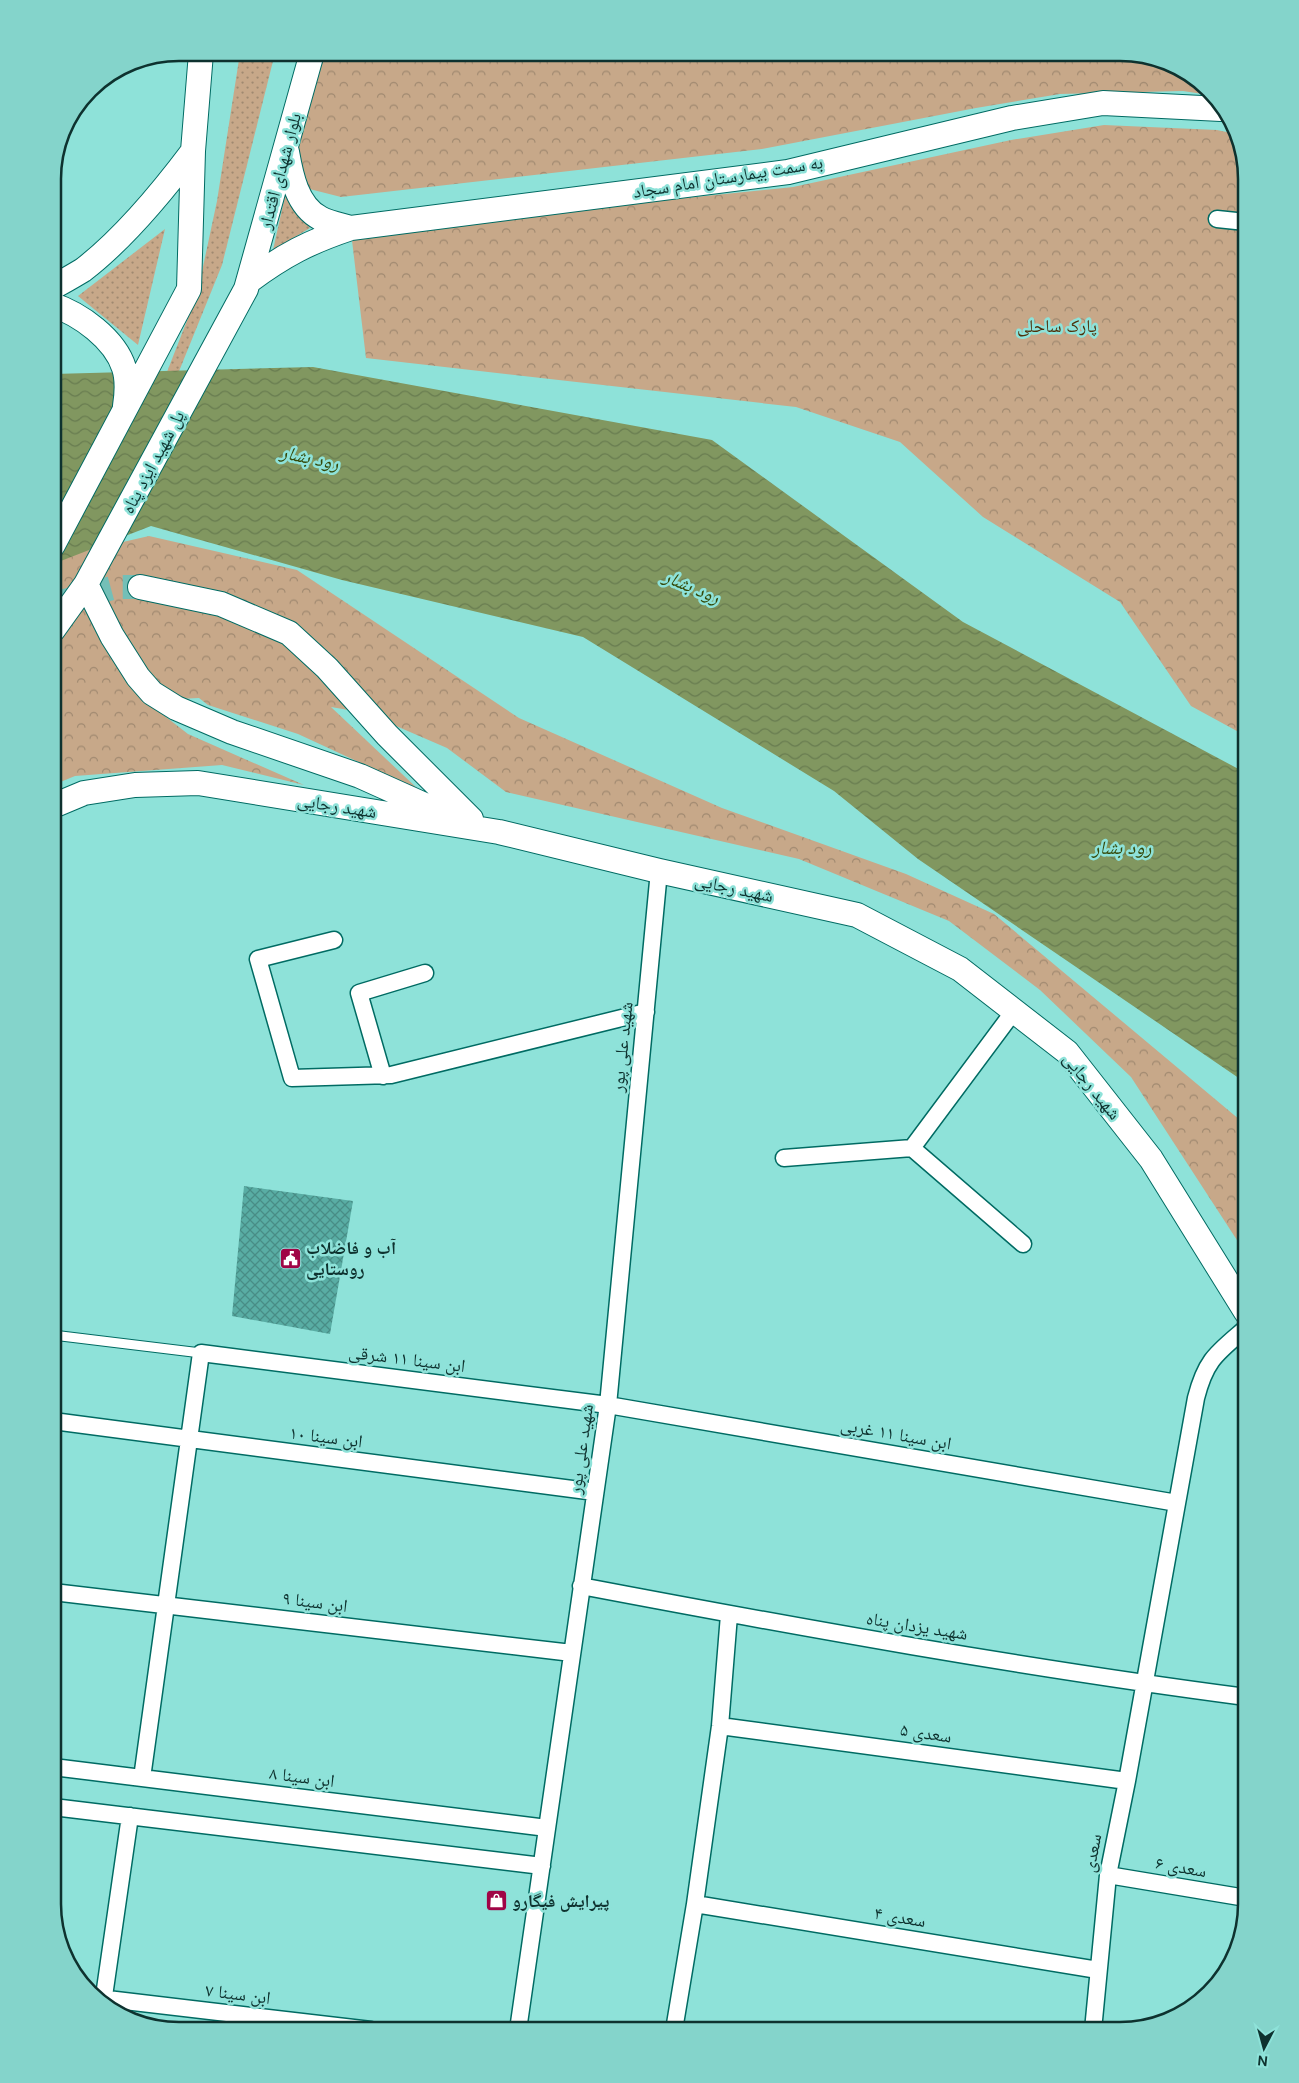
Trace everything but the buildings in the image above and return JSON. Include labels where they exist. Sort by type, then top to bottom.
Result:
[{"type":"street","points":[[62,529],[189,289],[193,151],[200,61]]},
{"type":"street","name":"بلوار شهدای اقتدار","points":[[247,285],[287,148],[310,61]]},
{"type":"street","name":"به سمت بیمارستان امام سجاد","points":[[350,228],[788,172],[1012,118],[1103,102],[1214,109]]},
{"type":"street","points":[[287,148],[291,176],[303,202],[319,218],[350,228]]},
{"type":"street","points":[[62,283],[83,270],[109,246],[172,178],[193,151]]},
{"type":"street","points":[[1217,219],[1238,221]]},
{"type":"street","points":[[247,285],[275,260],[319,238],[350,228]]},
{"type":"street","name":"پل شهید ایزد پناه","points":[[62,617],[90,577],[247,285]]},
{"type":"street","points":[[62,308],[92,327],[111,347],[124,367],[128,391],[124,412]]},
{"type":"street","points":[[90,577],[112,636],[138,677],[152,693],[176,708],[232,732],[360,776],[481,829]]},
{"type":"street","points":[[140,587],[221,604],[289,633],[327,668],[387,735],[481,829]]},
{"type":"street","name":"شهید رجایی","points":[[62,802],[84,793],[135,785],[198,783],[481,829],[857,915],[960,969],[1067,1052],[1151,1160],[1238,1299]]},
{"type":"street","name":"شهید علی پور","points":[[519,2021],[608,1405],[659,871]]},
{"type":"street","points":[[334,940],[258,959],[292,1078],[383,1076],[646,1012]]},
{"type":"street","points":[[383,1076],[359,993],[425,973]]},
{"type":"street","points":[[912,1148],[1014,1011]]},
{"type":"street","points":[[784,1158],[912,1148],[1023,1244]]},
{"type":"street","name":"سعدی","points":[[1094,2022],[1108,1875],[1127,1781],[1196,1398],[1203,1373],[1214,1355],[1238,1335]]},
{"type":"street","points":[[142,1778],[201,1353]]},
{"type":"street","name":"ابن سینا ۱۱ شرقی","points":[[201,1353],[608,1405]]},
{"type":"street","name":"ابن سینا ۱۱ غربی","points":[[608,1405],[1177,1504]]},
{"type":"street","name":"ابن سینا ۱۰","points":[[61,1422],[595,1492]]},
{"type":"street","name":"شهید یزدان پناه","points":[[581,1586],[729,1614],[1144,1684],[1238,1696]]},
{"type":"street","name":"ابن سینا ۹","points":[[61,1593],[572,1653]]},
{"type":"street","points":[[675,2022],[695,1904],[720,1726],[729,1614]]},
{"type":"street","name":"سعدی ۵","points":[[720,1726],[1127,1781]]},
{"type":"street","name":"ابن سینا ۸","points":[[61,1768],[547,1828]]},
{"type":"street","points":[[61,1808],[542,1866]]},
{"type":"street","points":[[103,1994],[130,1816]]},
{"type":"street","name":"سعدی ۶","points":[[1108,1875],[1238,1897]]},
{"type":"street","name":"سعدی ۴","points":[[695,1904],[1098,1970]]},
{"type":"street","name":"ابن سینا ۷","points":[[113,2001],[292,2021]]},
{"type":"lane","points":[[61,1336],[201,1353]]},
{"type":"green space","points":[[239,61],[273,61],[222,265],[169,396],[158,395],[197,295],[217,201]]},
{"type":"green space","points":[[320,61],[1128,62],[1158,67],[1172,73],[1202,94],[1183,91],[1060,94],[762,149],[341,197],[270,179]]},
{"type":"green space","name":"پارک ساحلی","points":[[1104,125],[1217,130],[1228,132],[1232,141],[1238,179],[1238,732],[1191,706],[1120,602],[983,517],[900,442],[796,407],[366,358],[351,232],[793,187],[1011,140]]},
{"type":"green space","points":[[285,196],[310,228],[273,250]]},
{"type":"green space","points":[[165,229],[138,345],[78,296]]},
{"type":"green space","points":[[149,536],[297,570],[519,718],[722,808],[906,874],[994,914],[1238,1118],[1238,1242],[1131,1077],[1040,990],[949,921],[799,859],[506,792],[447,748],[366,713],[331,707],[419,790],[298,734],[208,705],[199,698],[158,700],[148,703],[188,734],[304,785],[222,765],[75,776],[62,781],[62,556]]},
{"type":"water","name":"رود بشار","points":[[313,367],[712,440],[963,622],[1238,769],[1238,1078],[918,859],[834,791],[583,637],[342,580],[151,526],[62,561],[62,374]]},
{"type":"tunnel","points":[[62,602],[116,587],[140,587]]},
{"type":"place","name":"آب و فاضلاب روستایی","points":[[290,1258]]},
{"type":"place","name":"پیرایش فیگارو","points":[[496,1901]]}]
